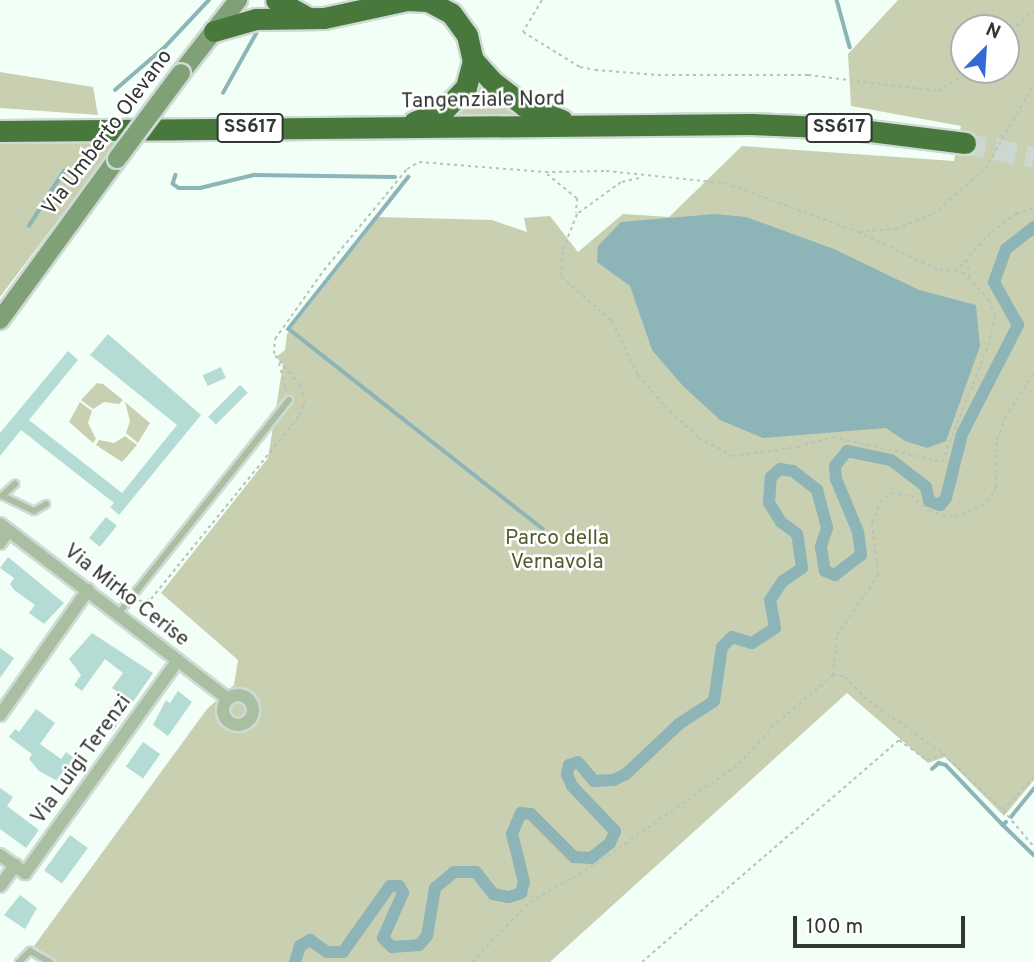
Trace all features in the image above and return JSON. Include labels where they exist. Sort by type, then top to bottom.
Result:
[{"type":"highway","points":[[250,0],[279,6],[309,18],[407,0],[428,1],[451,13],[467,35],[473,60],[466,87],[444,110],[401,127]]},
{"type":"highway","points":[[214,32],[279,6]]},
{"type":"highway","points":[[473,60],[494,83],[524,106],[574,125]]},
{"type":"highway","name":"Tangenziale Nord","points":[[0,131],[574,125],[845,128],[965,143]]},
{"type":"street","name":"Via Umberto Olevano","points":[[0,320],[16,294],[238,0]]},
{"type":"street","name":"Via Umberto Olevano","points":[[0,310],[16,294]]},
{"type":"street","points":[[0,543],[4,527]]},
{"type":"street","name":"Via Mirko Cerise","points":[[4,527],[228,699]]},
{"type":"street","points":[[0,715],[88,590]]},
{"type":"street","name":"Via Luigi Terenzi","points":[[15,865],[25,873],[178,660]]},
{"type":"street","points":[[0,855],[15,865],[0,886]]},
{"type":"lane","points":[[118,614],[289,400]]},
{"type":"lane","points":[[15,484],[1,497],[34,511],[46,504]]},
{"type":"lane","points":[[19,962],[30,951],[50,962]]},
{"type":"path","points":[[542,0],[523,32],[534,43],[587,68],[658,75],[808,75],[938,91],[950,83]]},
{"type":"path","points":[[1020,23],[1034,11]]},
{"type":"path","points":[[859,232],[897,229],[933,214],[985,169],[1034,84]]},
{"type":"path","points":[[289,400],[275,339],[407,169],[419,162],[545,172],[606,171],[643,177],[725,183],[859,232],[937,269],[971,280]]},
{"type":"path","points":[[545,172],[577,198],[577,214],[562,252],[561,277],[611,321],[638,375],[665,406],[699,438],[733,456],[798,447],[834,437],[942,461],[995,316],[971,280],[967,259]]},
{"type":"path","points":[[577,214],[621,182],[643,177]]},
{"type":"path","points":[[955,273],[991,232],[1016,214],[1034,208]]},
{"type":"path","points":[[128,601],[151,599],[300,415],[305,402],[300,385],[279,362]]},
{"type":"path","points":[[472,962],[530,902],[596,864],[739,764],[772,727],[832,675],[837,635],[878,575],[872,523],[880,502],[891,493],[911,496],[929,510],[955,517],[988,502],[996,487],[997,440],[1005,418],[1034,373]]},
{"type":"path","points":[[832,675],[845,677],[864,697],[943,754],[1003,810],[1034,847]]},
{"type":"path","points":[[642,962],[700,917],[891,745],[905,740],[927,760],[943,754]]},
{"type":"path","points":[[1003,810],[1034,777]]},
{"type":"green space","name":"Parco della Vernavola","points":[[898,0],[1034,0],[1034,780],[1004,816],[945,757],[928,763],[847,693],[550,962],[56,962],[34,946],[207,709],[234,685],[238,660],[161,593],[268,458],[283,364],[276,357],[285,350],[287,334],[379,217],[492,220],[527,232],[524,218],[550,216],[578,252],[623,214],[669,217],[742,146],[954,161],[961,126],[851,106],[848,54]]},
{"type":"green space","points":[[0,72],[93,87],[98,115],[0,108]]},
{"type":"green space","points":[[474,76],[524,116],[449,118]]},
{"type":"green space","points":[[117,142],[0,297],[0,144]]},
{"type":"green space","points":[[97,383],[103,384],[123,400],[119,404],[104,402],[93,409],[81,400]]},
{"type":"green space","points":[[80,402],[92,411],[88,423],[96,439],[93,443],[69,422]]},
{"type":"green space","points":[[125,402],[150,423],[138,443],[126,433],[130,421]]},
{"type":"green space","points":[[125,436],[137,445],[122,462],[96,445],[99,440],[114,443]]},
{"type":"water","points":[[715,214],[746,217],[834,249],[919,290],[976,305],[980,346],[946,441],[927,448],[905,441],[886,428],[763,438],[720,420],[683,386],[652,350],[630,286],[597,262],[598,246],[621,222]]},
{"type":"building","points":[[108,334],[201,415],[119,515],[110,507],[114,503],[21,430],[0,456],[0,433],[68,351],[78,360],[29,420],[122,493],[177,425],[90,355]]},
{"type":"building","points":[[221,367],[226,378],[208,386],[203,375]]},
{"type":"building","points":[[240,385],[248,393],[216,425],[208,417]]},
{"type":"building","points":[[106,517],[117,526],[100,547],[89,538]]},
{"type":"building","points":[[8,557],[64,603],[44,624],[29,613],[35,605],[14,590],[10,584],[14,578],[0,568]]},
{"type":"building","points":[[92,633],[153,673],[113,731],[101,722],[119,693],[112,688],[123,673],[105,659],[82,691],[74,685],[81,675],[69,659]]},
{"type":"building","points":[[0,648],[14,658],[0,678]]},
{"type":"building","points":[[178,691],[192,702],[168,736],[153,725],[166,700],[170,703]]},
{"type":"building","points":[[36,709],[55,723],[40,744],[61,759],[66,752],[78,761],[61,783],[39,771],[29,759],[32,754],[9,737],[15,729],[19,732]]},
{"type":"building","points":[[143,742],[160,754],[143,779],[126,767]]},
{"type":"building","points":[[0,788],[13,797],[7,806],[39,830],[26,848],[0,829]]},
{"type":"building","points":[[70,835],[88,848],[62,884],[44,871]]},
{"type":"building","points":[[20,895],[37,908],[25,929],[4,915]]},
{"type":"waterway","points":[[115,90],[165,47],[209,0]]},
{"type":"waterway","points":[[837,0],[850,47]]},
{"type":"waterway","points":[[223,93],[256,34]]},
{"type":"waterway","points":[[29,226],[64,171]]},
{"type":"waterway","points":[[176,175],[173,184],[179,188],[200,188],[254,175],[395,177]]},
{"type":"waterway","points":[[409,177],[289,329],[543,529]]},
{"type":"waterway","points":[[295,962],[300,946],[310,940],[327,952],[343,952],[390,886],[399,886],[403,893],[383,938],[392,947],[419,945],[427,936],[435,888],[454,872],[476,872],[493,894],[509,897],[521,893],[524,882],[512,834],[521,813],[531,814],[574,857],[591,858],[610,843],[615,831],[572,786],[567,774],[569,765],[578,762],[594,781],[614,780],[626,774],[679,724],[714,701],[722,647],[732,637],[752,643],[775,628],[770,600],[783,581],[802,568],[797,534],[781,522],[769,503],[771,477],[780,469],[793,471],[817,490],[827,528],[821,547],[825,571],[835,575],[861,555],[858,532],[836,479],[835,466],[847,451],[891,460],[926,487],[929,501],[940,505],[946,498],[962,434],[1018,325],[994,282],[1006,249],[1034,227]]},
{"type":"waterway","points":[[932,769],[939,763],[946,765],[1003,825],[1006,822]]},
{"type":"waterway","points":[[1011,817],[1034,789]]},
{"type":"waterway","points":[[1003,825],[1034,855]]},
{"type":"tunnel","points":[[965,143],[1034,157]]}]
